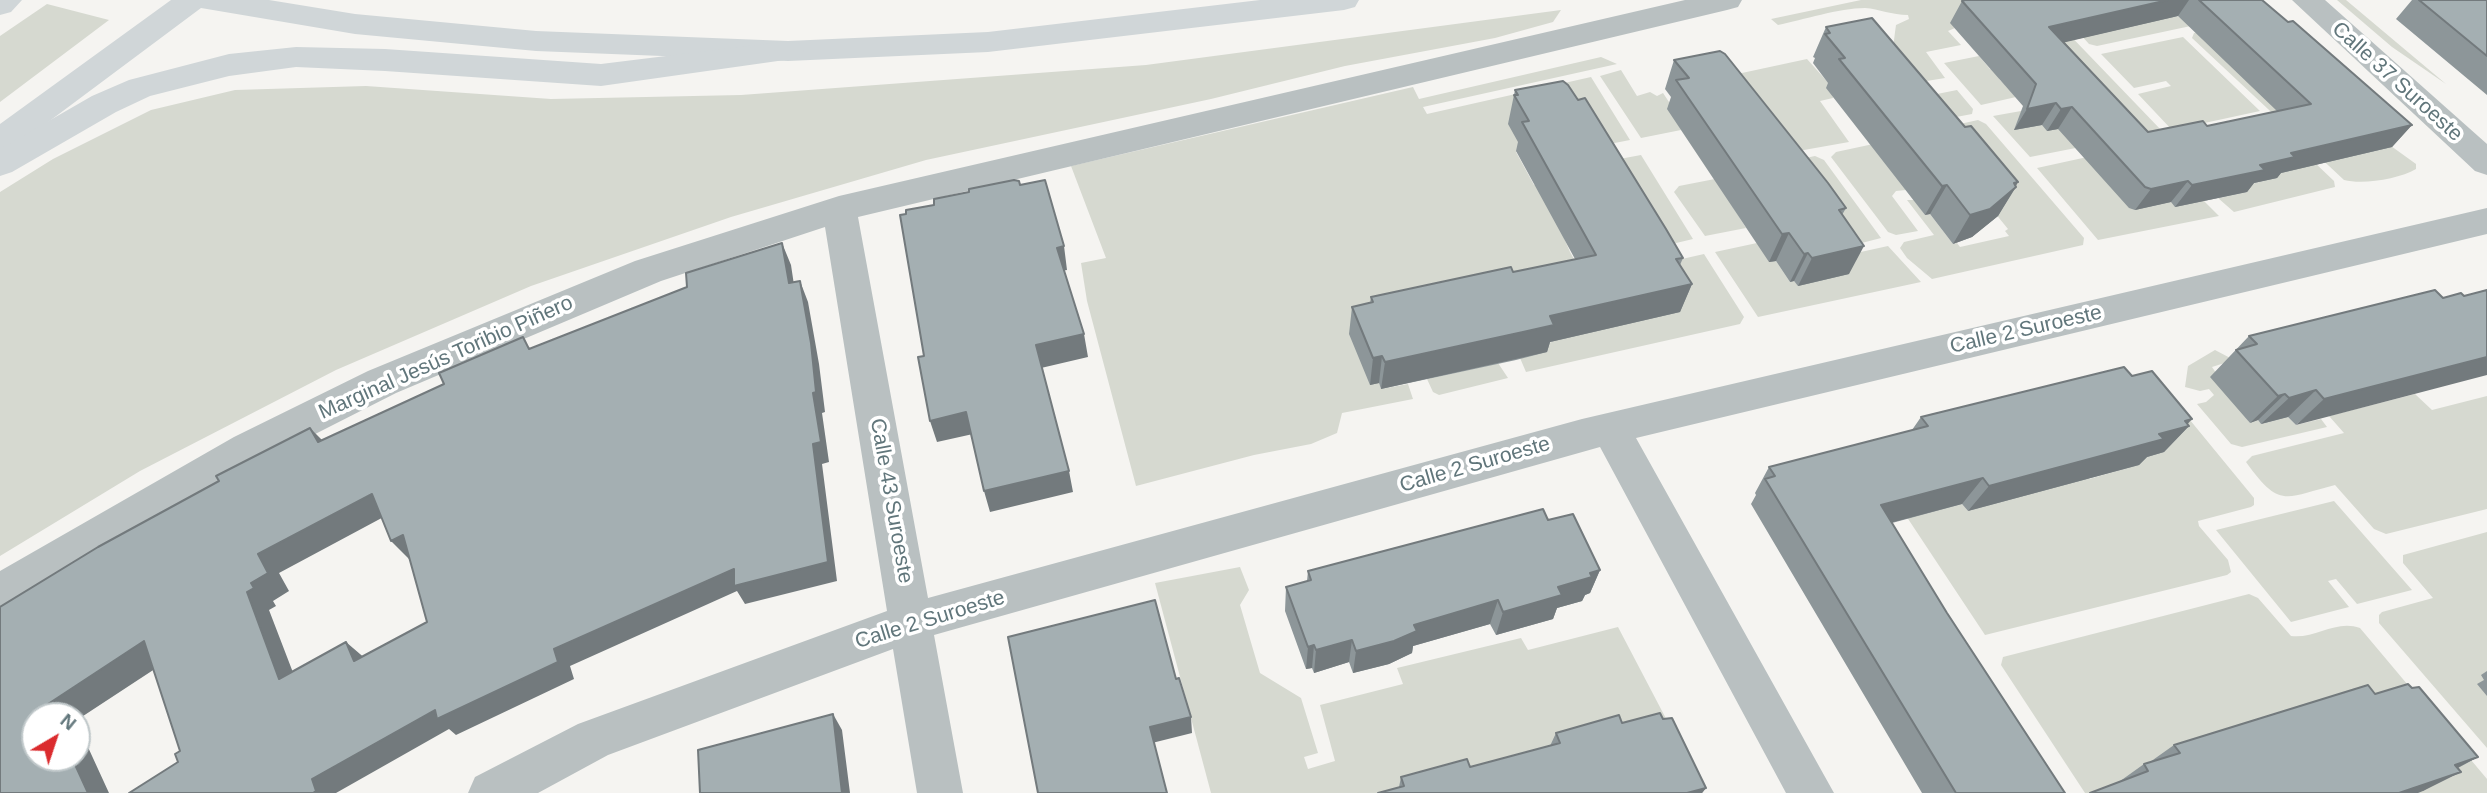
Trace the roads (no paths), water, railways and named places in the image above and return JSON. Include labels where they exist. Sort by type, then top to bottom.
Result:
[{"type":"main road","points":[[0,5],[7,0]]},
{"type":"main road","points":[[0,141],[191,0]]},
{"type":"main road","points":[[209,0],[355,24],[536,41],[788,51]]},
{"type":"main road","points":[[0,164],[104,104],[140,88],[229,65],[296,57],[385,60],[601,75],[788,51],[988,42],[1344,0]]},
{"type":"street","name":"Marginal Jesús Toribio Piñero","points":[[0,593],[248,449],[382,382],[648,271],[839,209],[1727,0]]},
{"type":"street","name":"Calle 37 Suroeste","points":[[2307,0],[2487,163]]},
{"type":"street","name":"Calle 43 Suroeste","points":[[839,209],[940,793]]},
{"type":"street","name":"Calle 2 Suroeste","points":[[491,793],[594,739],[912,622],[1582,435],[2487,221]]},
{"type":"street","points":[[1610,429],[1811,793]]}]
